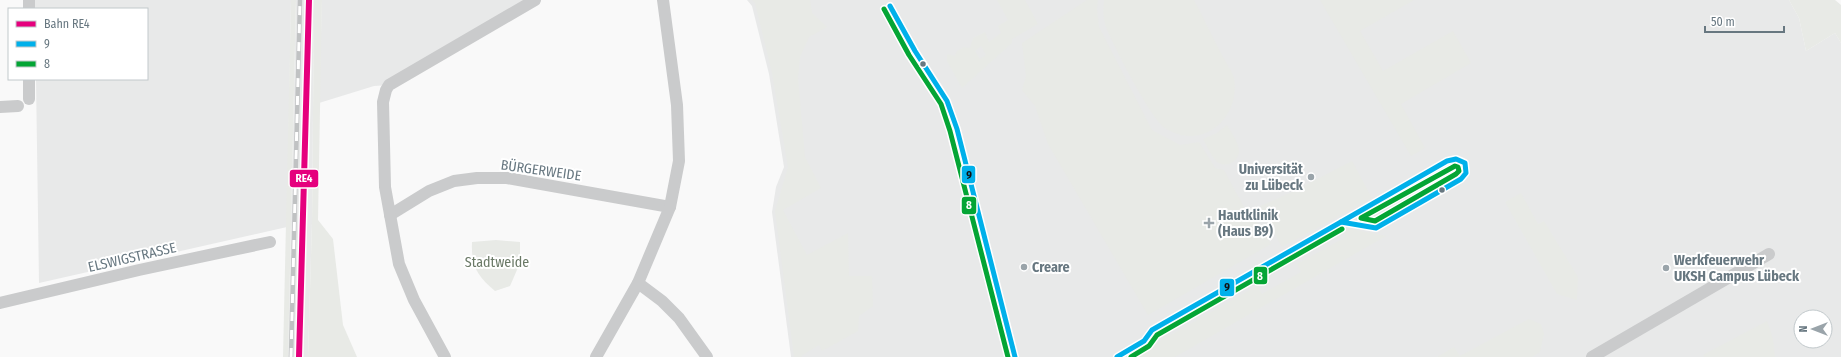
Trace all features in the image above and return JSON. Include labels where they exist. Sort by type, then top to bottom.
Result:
[{"type":"street","points":[[445,357],[414,300],[399,264],[385,187],[384,95],[389,85],[535,0]]},
{"type":"street","points":[[596,357],[638,283],[670,207],[679,154],[677,105],[664,0]]},
{"type":"street","points":[[29,80],[29,99]]},
{"type":"street","points":[[0,107],[18,106]]},
{"type":"street","name":"BÜRGERWEIDE","points":[[390,215],[430,191],[454,181],[477,178],[508,178],[670,207]]},
{"type":"street","name":"ELSWIGSTRASSE","points":[[0,303],[146,268],[270,242]]},
{"type":"street","points":[[1592,357],[1769,254]]},
{"type":"street","points":[[638,283],[662,301],[679,318],[707,357]]},
{"type":"shaded area","points":[[35,0],[291,0],[287,227],[39,283],[36,80],[148,80],[148,8],[35,8]]},
{"type":"shaded area","points":[[296,0],[314,0],[312,222],[308,357],[288,357]]},
{"type":"shaded area","points":[[322,0],[535,0],[389,85],[374,86],[319,103]]},
{"type":"shaded area","name":"Universität zu Lübeck","points":[[747,0],[1789,0],[1799,18],[1806,51],[1835,33],[1841,43],[1841,357],[791,357],[772,212],[776,187],[784,167],[769,74],[752,6]]},
{"type":"green space","points":[[291,0],[296,0],[288,357],[283,357]]},
{"type":"green space","points":[[314,0],[322,0],[318,220],[333,239],[343,325],[357,357],[308,357],[312,222]]},
{"type":"green space","points":[[752,0],[810,0],[812,13],[827,27],[809,37],[800,57],[798,78],[805,157],[821,188],[783,210],[807,255],[848,233],[849,276],[872,276],[873,306],[859,316],[858,331],[822,351],[819,345],[801,356],[802,357],[794,357],[775,211],[788,167],[772,73],[755,3]]},
{"type":"green space","points":[[997,0],[1025,0],[1038,24],[1012,39],[1012,43],[962,88],[947,61],[947,54],[955,56],[957,51],[964,47],[970,48],[973,38],[985,32],[989,42],[1001,33],[998,26],[1008,20]],"holes":[[[981,46],[986,55],[980,59],[975,51]]]},
{"type":"green space","points":[[1087,0],[1098,0],[1097,9],[1099,27],[1152,130],[1180,145],[1199,142],[1215,168],[1224,170],[1251,220],[1260,224],[1271,244],[1148,315],[1048,144],[1035,106],[1022,90],[1026,76],[1022,43]]},
{"type":"green space","points":[[1104,0],[1194,0],[1234,78],[1235,93],[1231,106],[1225,118],[1216,127],[1205,133],[1192,136],[1179,134],[1165,128],[1159,122],[1142,97],[1110,36],[1104,21]]},
{"type":"green space","points":[[1320,0],[1414,0],[1360,31],[1383,71],[1453,31],[1471,63],[1401,104],[1425,148],[1411,156]]},
{"type":"green space","points":[[1789,0],[1835,0],[1841,5],[1841,43],[1835,33],[1806,51],[1799,18]]},
{"type":"green space","points":[[1227,125],[1236,141],[1239,151],[1237,158],[1234,161],[1223,164],[1216,161],[1203,139],[1217,133]]},
{"type":"green space","points":[[1352,161],[1372,198],[1282,247],[1260,206],[1292,192]]},
{"type":"green space","points":[[1455,163],[1460,165],[1462,170],[1460,175],[1455,177],[1450,175],[1448,170],[1450,165]]},
{"type":"green space","points":[[1521,193],[1538,224],[1544,221],[1578,277],[1577,300],[1557,294],[1505,202]]},
{"type":"green space","points":[[1341,227],[1386,236],[1175,357],[1132,357],[1257,286],[1262,294],[1301,272],[1297,264],[1346,237]]},
{"type":"green space","name":"Stadtweide","points":[[496,240],[520,242],[520,263],[510,286],[495,291],[476,270],[473,258],[472,242]]},
{"type":"green space","points":[[1529,319],[1541,324],[1544,334],[1540,352],[1532,357],[1437,357],[1454,347],[1460,356]]},
{"type":"green space","points":[[1767,321],[1773,339],[1775,357],[1704,357],[1703,355]]},
{"type":"railway","points":[[291,357],[300,0]]},
{"type":"rail line","name":"RE4","points":[[299,357],[309,0]]},
{"type":"transit line","name":"9","points":[[890,6],[915,51],[947,101],[957,129],[1015,357]]},
{"type":"transit line","name":"8","points":[[884,9],[909,55],[941,104],[950,131],[1008,357]]},
{"type":"transit line","name":"9","points":[[1456,159],[1465,163],[1466,173],[1461,179],[1376,228],[1341,222],[1447,161],[1456,159]]},
{"type":"transit line","name":"8","points":[[1455,166],[1458,167],[1459,171],[1456,174],[1375,221],[1361,218],[1455,166]]},
{"type":"transit line","name":"9","points":[[1117,357],[1144,341],[1152,330],[1341,222]]},
{"type":"transit line","name":"8","points":[[1131,357],[1149,346],[1157,335],[1342,229]]},
{"type":"place","name":"Universität zu Lübeck","points":[[1311,177]]},
{"type":"place","name":"Hautklinik (Haus B9)","points":[[1209,223]]},
{"type":"place","name":"Creare","points":[[1024,267]]},
{"type":"place","name":"Werkfeuerwehr UKSH Campus Lübeck","points":[[1666,268]]}]
